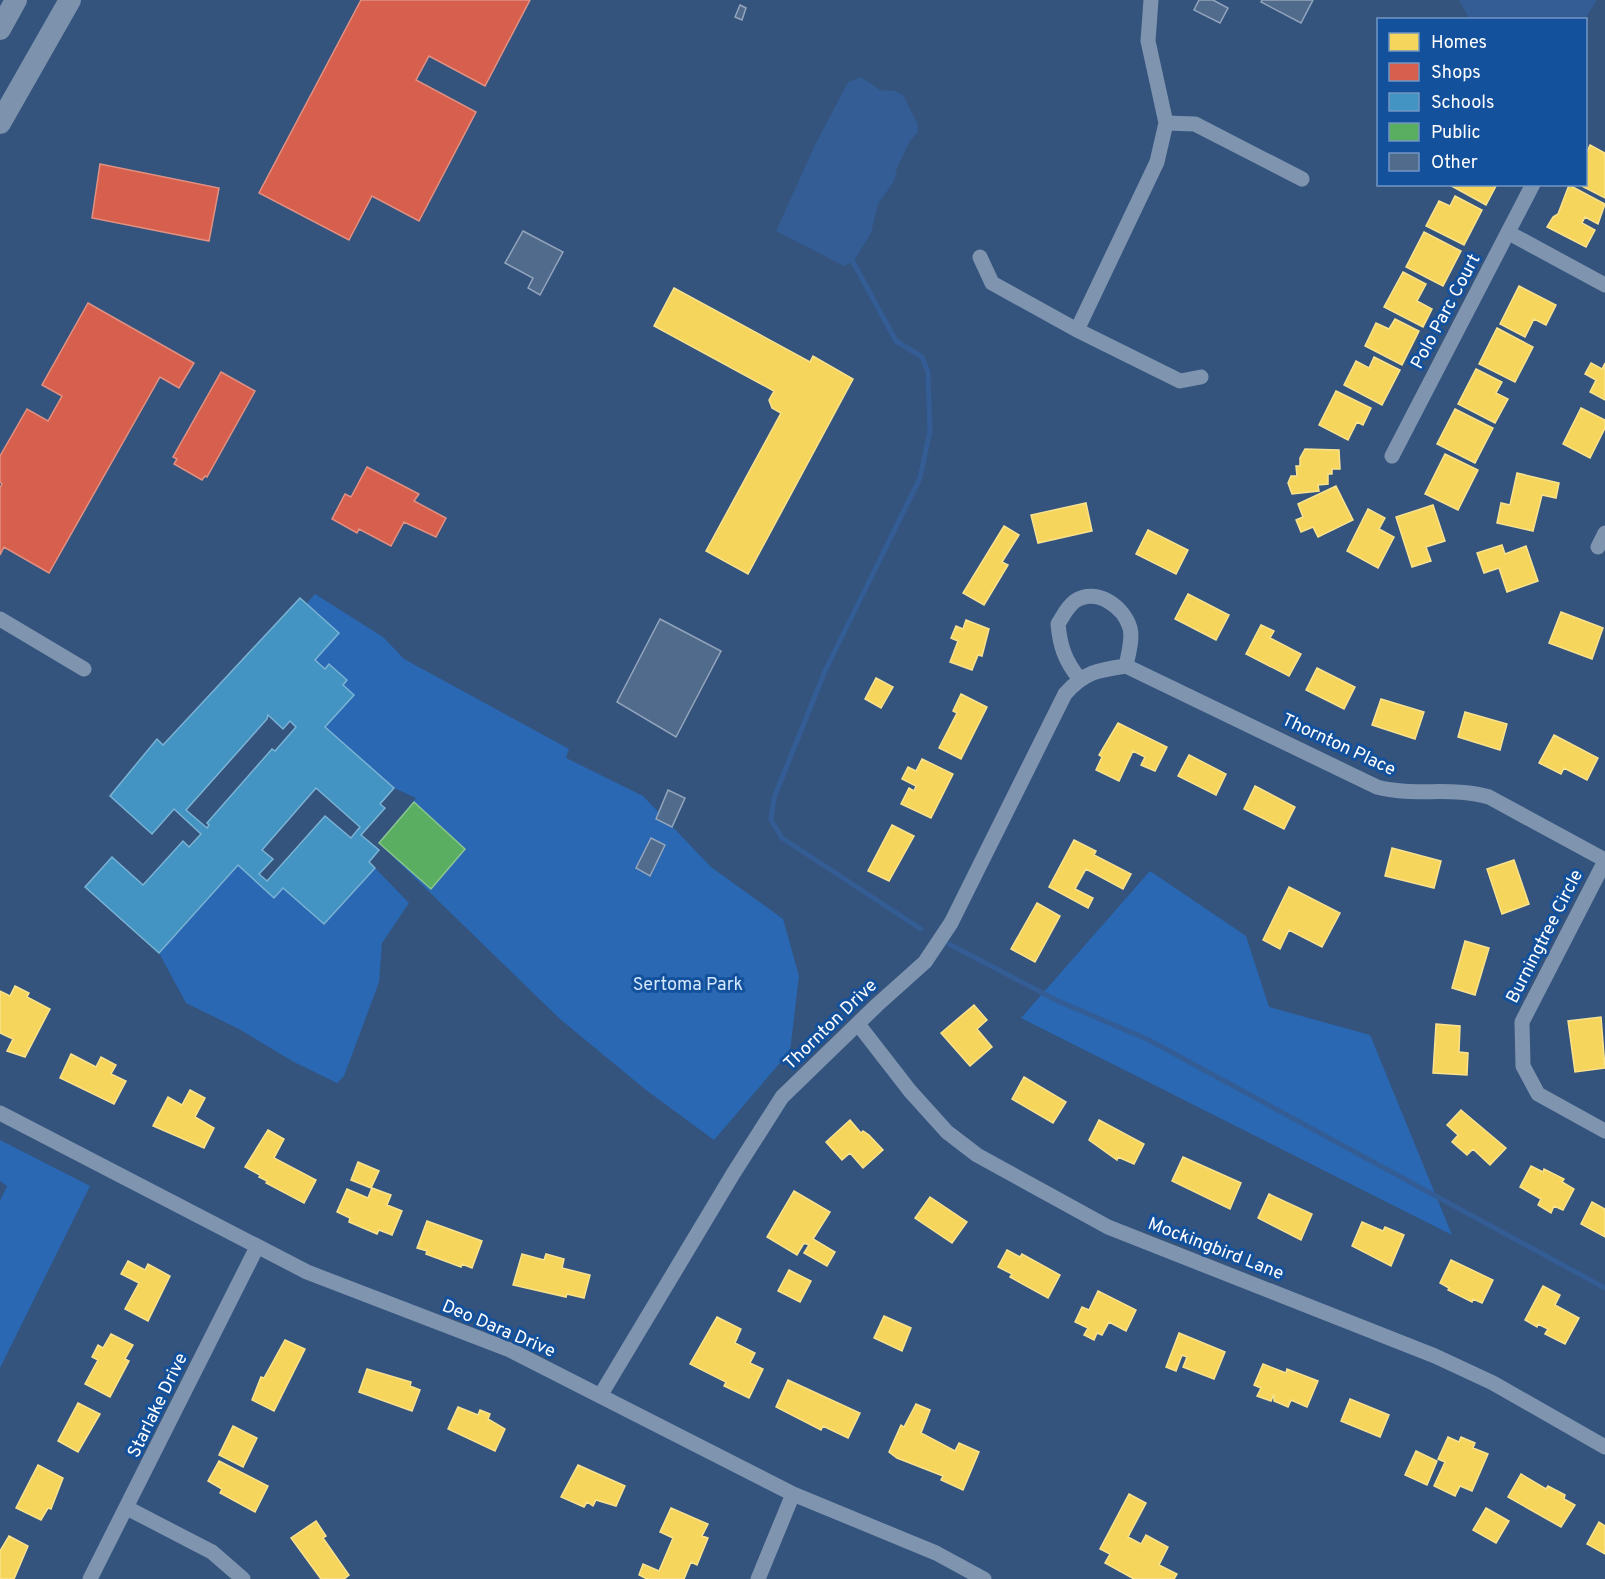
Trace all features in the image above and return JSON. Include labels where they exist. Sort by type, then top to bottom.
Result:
[{"type":"main road","points":[[0,29],[16,0]]},
{"type":"main road","points":[[0,123],[70,0]]},
{"type":"street","points":[[1077,330],[1157,162],[1166,123],[1148,41],[1151,0]]},
{"type":"street","points":[[1166,123],[1196,124],[1302,179]]},
{"type":"street","name":"Polo Parc Court","points":[[1392,456],[1532,186]]},
{"type":"street","points":[[1509,233],[1605,285]]},
{"type":"street","points":[[980,256],[992,283],[1077,330],[1180,381],[1201,377]]},
{"type":"street","points":[[1598,547],[1605,533]]},
{"type":"street","points":[[1089,597],[1104,598],[1124,613],[1131,631],[1126,666],[1100,669],[1079,678],[1066,663],[1060,643],[1058,624],[1076,601],[1089,597]]},
{"type":"street","points":[[0,619],[84,669]]},
{"type":"street","name":"Thornton Place","points":[[1126,666],[1377,787],[1399,793],[1470,791],[1490,797],[1605,860]]},
{"type":"street","name":"Thornton Drive","points":[[600,1396],[733,1174],[782,1097],[925,963],[945,932],[1065,694],[1079,678]]},
{"type":"street","name":"Burningtree Circle","points":[[1605,860],[1522,1022],[1523,1066],[1538,1094],[1605,1131]]},
{"type":"street","name":"Mockingbird Lane","points":[[858,1024],[910,1091],[947,1132],[987,1160],[1108,1227],[1435,1356],[1493,1383],[1605,1447]]},
{"type":"street","name":"Deo Dara Drive","points":[[0,1113],[178,1204],[256,1247],[339,1286],[510,1350],[793,1494],[936,1553],[984,1579]]},
{"type":"street","name":"Starlake Drive","points":[[90,1579],[256,1247]]},
{"type":"street","points":[[758,1579],[793,1494]]},
{"type":"street","points":[[127,1508],[212,1552],[243,1579]]},
{"type":"green space","name":"Sertoma Park","points":[[315,594],[383,637],[404,659],[569,749],[566,758],[643,796],[711,867],[783,919],[799,976],[790,1051],[714,1140],[646,1090],[560,1019],[379,843],[416,798],[394,788],[325,727],[354,695],[343,685],[347,680],[330,664],[325,669],[315,660],[306,604]]},
{"type":"green space","points":[[238,865],[274,898],[283,888],[323,924],[375,868],[409,903],[382,943],[379,982],[344,1076],[337,1083],[292,1061],[239,1029],[186,1003],[159,953]]},
{"type":"green space","points":[[1150,871],[1246,936],[1269,1007],[1370,1035],[1452,1235],[1021,1018]]},
{"type":"green space","points":[[0,1140],[90,1186],[0,1368],[0,1201],[7,1186],[0,1181]]},
{"type":"shaded area","points":[[1459,0],[1597,0],[1586,18],[1469,18]]},
{"type":"shaded area","points":[[861,77],[880,90],[895,91],[903,95],[917,123],[918,132],[910,141],[897,168],[894,181],[878,204],[871,233],[853,262],[844,266],[776,231],[815,145],[848,82]]},
{"type":"building: Homes","points":[[1590,145],[1605,153],[1605,198],[1582,186],[1587,186],[1587,152]]},
{"type":"building: Homes","points":[[1452,186],[1496,186],[1486,205]]},
{"type":"building: Homes","points":[[1569,186],[1605,204],[1598,224],[1585,217],[1582,223],[1595,230],[1586,247],[1547,227],[1553,217],[1558,214]]},
{"type":"building: Homes","points":[[1455,196],[1482,210],[1464,245],[1426,226],[1439,201],[1450,206]]},
{"type":"building: Homes","points":[[1424,232],[1461,251],[1443,286],[1406,267]]},
{"type":"building: Homes","points":[[1403,272],[1426,284],[1417,301],[1432,309],[1423,327],[1384,307]]},
{"type":"building: Homes","points":[[1519,286],[1556,305],[1546,325],[1534,319],[1525,337],[1500,324]]},
{"type":"building: Homes","points":[[674,288],[810,362],[813,356],[853,379],[748,574],[706,551],[781,413],[772,408],[769,400],[774,391],[654,326]]},
{"type":"building: Homes","points":[[1395,319],[1419,331],[1402,365],[1365,346],[1376,323],[1389,329]]},
{"type":"building: Homes","points":[[1497,328],[1533,347],[1515,382],[1479,364]]},
{"type":"building: Homes","points":[[1374,357],[1400,370],[1382,405],[1344,385],[1356,361],[1369,368]]},
{"type":"building: Homes","points":[[1591,363],[1602,369],[1605,363],[1605,400],[1590,392],[1596,380],[1585,374]]},
{"type":"building: Homes","points":[[1476,369],[1502,382],[1496,393],[1508,399],[1495,423],[1458,404]]},
{"type":"building: Homes","points":[[1336,391],[1371,408],[1363,425],[1357,422],[1348,440],[1319,425]]},
{"type":"building: Homes","points":[[1581,408],[1605,420],[1605,428],[1590,458],[1563,444]]},
{"type":"building: Homes","points":[[1455,409],[1493,428],[1475,463],[1437,444]]},
{"type":"building: Homes","points":[[1305,449],[1339,450],[1340,469],[1332,469],[1332,474],[1328,474],[1328,484],[1318,485],[1319,491],[1292,494],[1288,483],[1291,476],[1297,476],[1296,466],[1300,466],[1300,458]]},
{"type":"building: Homes","points":[[1445,454],[1478,470],[1458,510],[1425,494]]},
{"type":"building: Homes","points":[[1517,473],[1559,483],[1556,498],[1542,495],[1533,531],[1497,523],[1501,503],[1510,505]]},
{"type":"building: Homes","points":[[1336,486],[1353,520],[1318,537],[1313,527],[1301,532],[1296,520],[1303,517],[1298,504]]},
{"type":"building: Homes","points":[[1086,503],[1092,531],[1038,543],[1031,515]]},
{"type":"building: Homes","points":[[1433,505],[1445,541],[1426,547],[1431,561],[1412,567],[1396,517]]},
{"type":"building: Homes","points":[[1368,509],[1385,518],[1379,529],[1394,537],[1378,568],[1347,551]]},
{"type":"building: Homes","points":[[1004,526],[1019,535],[1002,562],[1008,565],[984,605],[963,593]]},
{"type":"building: Homes","points":[[1148,530],[1188,550],[1176,574],[1136,554]]},
{"type":"building: Homes","points":[[1502,545],[1505,554],[1526,546],[1538,581],[1507,592],[1499,568],[1484,573],[1477,553]]},
{"type":"building: Homes","points":[[1188,594],[1229,615],[1216,640],[1175,619]]},
{"type":"building: Homes","points":[[1561,612],[1603,628],[1592,659],[1549,643]]},
{"type":"building: Homes","points":[[966,620],[989,629],[982,656],[978,655],[972,670],[950,662],[958,641],[951,638],[956,626],[963,629]]},
{"type":"building: Homes","points":[[1261,625],[1274,631],[1270,638],[1301,654],[1289,676],[1246,654]]},
{"type":"building: Homes","points":[[1317,668],[1355,687],[1344,709],[1306,690]]},
{"type":"building: Homes","points":[[876,678],[893,687],[881,708],[865,699]]},
{"type":"building: Homes","points":[[961,694],[987,707],[961,759],[939,748],[957,713],[953,711]]},
{"type":"building: Homes","points":[[1381,699],[1424,712],[1415,739],[1372,725]]},
{"type":"building: Homes","points":[[1465,712],[1507,724],[1500,750],[1458,737]]},
{"type":"building: Homes","points":[[1118,723],[1167,747],[1155,771],[1141,765],[1145,757],[1133,751],[1119,781],[1096,770],[1102,757],[1099,755]]},
{"type":"building: Homes","points":[[1554,735],[1598,758],[1587,780],[1564,768],[1561,774],[1539,763]]},
{"type":"building: Homes","points":[[1189,755],[1226,774],[1216,795],[1178,776]]},
{"type":"building: Homes","points":[[922,759],[953,774],[931,818],[901,804],[909,788],[914,791],[916,786],[902,779],[908,767],[916,771]]},
{"type":"building: Homes","points":[[1255,786],[1295,807],[1284,829],[1244,809]]},
{"type":"building: Homes","points":[[892,825],[914,836],[889,881],[868,871]]},
{"type":"building: Homes","points":[[1074,840],[1096,851],[1094,855],[1131,874],[1123,889],[1086,869],[1075,889],[1093,898],[1088,908],[1049,887]]},
{"type":"building: Homes","points":[[1392,848],[1441,861],[1434,888],[1385,876]]},
{"type":"building: Homes","points":[[1514,860],[1529,904],[1502,914],[1487,869]]},
{"type":"building: Homes","points":[[1289,887],[1340,913],[1322,947],[1289,930],[1280,949],[1263,940]]},
{"type":"building: Homes","points":[[1037,903],[1060,916],[1035,962],[1011,949]]},
{"type":"building: Homes","points":[[1465,941],[1489,948],[1475,995],[1452,988]]},
{"type":"building: Homes","points":[[15,986],[29,993],[27,997],[50,1009],[25,1057],[7,1051],[13,1039],[0,1033],[0,991],[10,996]]},
{"type":"building: Homes","points":[[974,1005],[987,1020],[977,1029],[992,1047],[970,1066],[941,1033]]},
{"type":"building: Homes","points":[[1601,1017],[1605,1068],[1575,1072],[1568,1021]]},
{"type":"building: Homes","points":[[1436,1024],[1460,1026],[1459,1052],[1468,1053],[1467,1075],[1433,1073]]},
{"type":"building: Homes","points":[[71,1054],[96,1067],[101,1057],[116,1065],[111,1074],[126,1081],[114,1104],[60,1078]]},
{"type":"building: Homes","points":[[1024,1077],[1066,1102],[1053,1123],[1012,1099]]},
{"type":"building: Homes","points":[[190,1090],[205,1098],[195,1117],[214,1128],[204,1148],[153,1126],[168,1097],[182,1105]]},
{"type":"building: Homes","points":[[1461,1110],[1506,1148],[1490,1165],[1473,1149],[1467,1155],[1452,1142],[1458,1135],[1447,1125]]},
{"type":"building: Homes","points":[[850,1120],[861,1133],[863,1131],[869,1135],[883,1150],[863,1168],[850,1153],[842,1160],[826,1142]]},
{"type":"building: Homes","points":[[1099,1120],[1144,1144],[1134,1164],[1118,1157],[1117,1160],[1089,1140]]},
{"type":"building: Homes","points":[[268,1130],[284,1139],[274,1158],[316,1180],[304,1203],[266,1183],[267,1181],[259,1177],[260,1175],[245,1167]]},
{"type":"building: Homes","points":[[1183,1157],[1241,1183],[1230,1209],[1172,1181]]},
{"type":"building: Homes","points":[[358,1162],[379,1171],[371,1188],[351,1180]]},
{"type":"building: Homes","points":[[1531,1166],[1543,1172],[1544,1169],[1564,1179],[1562,1182],[1574,1189],[1563,1210],[1554,1206],[1551,1213],[1538,1205],[1541,1199],[1520,1187]]},
{"type":"building: Homes","points":[[372,1188],[391,1195],[387,1205],[402,1211],[392,1235],[379,1230],[377,1234],[349,1222],[350,1218],[337,1212],[347,1189],[368,1198]]},
{"type":"building: Homes","points":[[794,1191],[830,1212],[813,1239],[835,1252],[827,1266],[804,1253],[809,1245],[804,1243],[797,1255],[767,1237]]},
{"type":"building: Homes","points":[[1269,1194],[1312,1214],[1301,1240],[1258,1218]]},
{"type":"building: Homes","points":[[930,1197],[967,1222],[952,1243],[915,1218]]},
{"type":"building: Homes","points":[[1592,1202],[1605,1209],[1605,1237],[1581,1224]]},
{"type":"building: Homes","points":[[427,1221],[482,1241],[472,1268],[462,1264],[461,1267],[426,1254],[427,1251],[417,1248]]},
{"type":"building: Homes","points":[[1362,1222],[1383,1231],[1385,1227],[1404,1235],[1391,1266],[1352,1246]]},
{"type":"building: Homes","points":[[1007,1250],[1020,1257],[1022,1254],[1060,1275],[1048,1298],[1010,1277],[1012,1274],[998,1267]]},
{"type":"building: Homes","points":[[522,1254],[544,1260],[546,1254],[564,1259],[562,1268],[590,1275],[584,1298],[567,1294],[566,1297],[513,1285]]},
{"type":"building: Homes","points":[[1451,1260],[1493,1280],[1482,1303],[1473,1299],[1472,1302],[1448,1290],[1449,1288],[1440,1283]]},
{"type":"building: Homes","points":[[128,1261],[145,1270],[148,1264],[170,1276],[148,1321],[125,1309],[139,1283],[121,1274]]},
{"type":"building: Homes","points":[[789,1270],[811,1281],[800,1302],[778,1291]]},
{"type":"building: Homes","points":[[1543,1286],[1560,1295],[1555,1305],[1579,1318],[1565,1344],[1545,1334],[1548,1329],[1538,1324],[1537,1327],[1525,1320]]},
{"type":"building: Homes","points":[[1098,1291],[1136,1310],[1126,1331],[1109,1322],[1102,1335],[1097,1333],[1094,1340],[1084,1335],[1088,1328],[1075,1322],[1082,1307],[1089,1310]]},
{"type":"building: Homes","points":[[884,1316],[911,1328],[902,1351],[874,1338]]},
{"type":"building: Homes","points":[[717,1317],[741,1329],[735,1343],[755,1353],[750,1363],[763,1369],[749,1398],[724,1386],[726,1382],[690,1364]]},
{"type":"building: Homes","points":[[1179,1333],[1225,1352],[1214,1379],[1183,1367],[1187,1357],[1182,1355],[1176,1371],[1166,1367]]},
{"type":"building: Homes","points":[[111,1334],[133,1345],[125,1359],[129,1361],[110,1397],[85,1384],[98,1360],[92,1357],[98,1345],[103,1348]]},
{"type":"building: Homes","points":[[285,1340],[305,1349],[274,1411],[252,1400],[261,1377],[264,1378]]},
{"type":"building: Homes","points":[[1263,1364],[1286,1373],[1287,1369],[1318,1381],[1307,1407],[1291,1400],[1288,1407],[1274,1401],[1274,1394],[1271,1401],[1257,1396],[1261,1388],[1254,1385]]},
{"type":"building: Homes","points":[[367,1369],[411,1382],[410,1386],[420,1390],[412,1411],[359,1392]]},
{"type":"building: Homes","points":[[788,1380],[860,1413],[848,1438],[823,1426],[821,1430],[776,1407]]},
{"type":"building: Homes","points":[[1350,1399],[1389,1415],[1380,1437],[1341,1421]]},
{"type":"building: Homes","points":[[78,1403],[100,1414],[78,1452],[58,1441]]},
{"type":"building: Homes","points":[[916,1404],[930,1410],[921,1433],[955,1451],[959,1443],[979,1452],[963,1490],[941,1480],[943,1476],[897,1458],[889,1452],[901,1425],[904,1427]]},
{"type":"building: Homes","points":[[458,1407],[478,1415],[480,1410],[490,1414],[488,1419],[505,1429],[495,1451],[448,1429]]},
{"type":"building: Homes","points":[[233,1426],[257,1438],[243,1467],[219,1455]]},
{"type":"building: Homes","points":[[1448,1437],[1459,1442],[1461,1437],[1475,1443],[1473,1448],[1488,1454],[1472,1491],[1460,1486],[1455,1496],[1434,1486],[1445,1462],[1438,1459]]},
{"type":"building: Homes","points":[[1416,1451],[1437,1461],[1427,1485],[1405,1475]]},
{"type":"building: Homes","points":[[219,1461],[268,1486],[255,1512],[220,1493],[222,1489],[208,1481]]},
{"type":"building: Homes","points":[[38,1465],[63,1478],[51,1509],[48,1508],[41,1520],[16,1508]]},
{"type":"building: Homes","points":[[578,1465],[625,1486],[616,1506],[596,1500],[593,1506],[587,1502],[584,1507],[561,1497]]},
{"type":"building: Homes","points":[[1521,1474],[1546,1489],[1548,1486],[1565,1495],[1564,1499],[1575,1505],[1561,1527],[1508,1497]]},
{"type":"building: Homes","points":[[1129,1494],[1146,1503],[1128,1537],[1141,1544],[1146,1535],[1168,1547],[1159,1565],[1177,1574],[1174,1579],[1134,1579],[1105,1563],[1110,1554],[1100,1549]]},
{"type":"building: Homes","points":[[671,1508],[708,1524],[702,1536],[708,1538],[697,1565],[691,1562],[684,1579],[647,1579],[639,1575],[643,1564],[659,1571],[673,1538],[660,1532]]},
{"type":"building: Homes","points":[[1486,1508],[1509,1521],[1496,1543],[1473,1530]]},
{"type":"building: Homes","points":[[316,1521],[326,1536],[323,1538],[349,1575],[344,1579],[321,1579],[291,1538]]},
{"type":"building: Homes","points":[[1599,1522],[1605,1526],[1605,1554],[1587,1544]]},
{"type":"building: Homes","points":[[9,1536],[28,1546],[14,1579],[0,1579],[0,1551]]},
{"type":"building: Shops","points":[[361,0],[530,0],[485,86],[429,56],[416,80],[476,112],[419,221],[372,196],[349,240],[259,193]]},
{"type":"building: Shops","points":[[100,164],[219,188],[209,241],[92,218]]},
{"type":"building: Shops","points":[[88,303],[194,363],[179,388],[160,377],[49,573],[4,547],[0,555],[0,488],[2,484],[0,482],[0,456],[27,409],[48,421],[62,396],[42,385]]},
{"type":"building: Shops","points":[[221,372],[255,391],[207,477],[205,476],[202,480],[174,464],[177,459],[173,457]]},
{"type":"building: Shops","points":[[367,467],[419,494],[414,501],[446,518],[436,537],[404,522],[391,546],[359,529],[357,533],[332,519],[345,494],[351,497]]},
{"type":"building: Schools","points":[[300,598],[339,633],[315,660],[325,669],[329,664],[347,680],[343,685],[354,695],[325,727],[394,788],[380,804],[385,808],[361,835],[379,850],[369,862],[375,868],[324,924],[283,888],[274,898],[238,865],[159,953],[85,887],[112,857],[143,885],[183,841],[189,847],[201,834],[174,809],[152,834],[110,796],[157,739],[163,745]],"holes":[[[268,715],[283,729],[290,721],[296,727],[275,751],[272,749],[207,823],[209,825],[207,828],[186,810],[267,719]],[[316,788],[360,827],[351,838],[325,816],[267,881],[259,874],[273,859],[262,850]]]},
{"type":"building: Public","points":[[414,802],[465,849],[431,889],[379,843]]},
{"type":"building: Other","points":[[1199,0],[1213,0],[1228,8],[1220,23],[1194,10]]},
{"type":"building: Other","points":[[1262,0],[1313,0],[1301,23],[1261,2]]},
{"type":"building: Other","points":[[740,5],[746,8],[742,20],[735,17]]},
{"type":"building: Other","points":[[523,231],[563,252],[540,295],[528,288],[533,278],[505,263]]},
{"type":"building: Other","points":[[660,619],[721,651],[676,737],[617,702]]},
{"type":"building: Other","points":[[668,790],[685,798],[672,827],[656,819]]},
{"type":"building: Other","points":[[651,838],[665,845],[650,876],[636,868]]},
{"type":"waterway","points":[[853,262],[896,341],[922,357],[928,372],[930,431],[920,478],[825,671],[774,798],[771,820],[782,838],[921,929]]},
{"type":"waterway","points":[[949,944],[1058,1001],[1149,1040],[1605,1288]]}]
